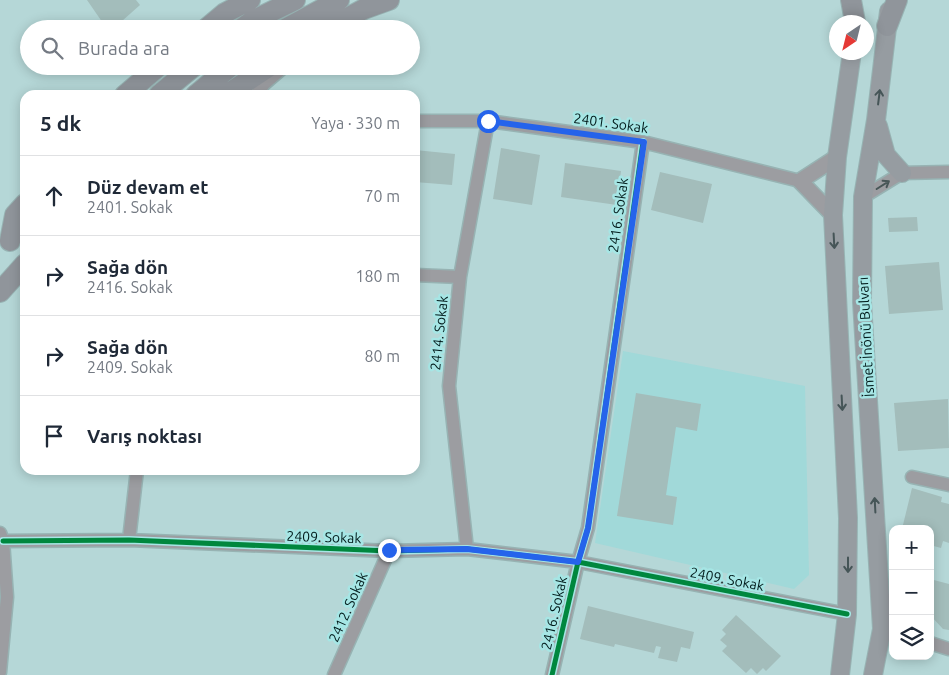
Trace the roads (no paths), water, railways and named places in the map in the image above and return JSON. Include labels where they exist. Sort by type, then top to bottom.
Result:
[{"type":"main road","points":[[217,20],[225,13],[250,0]]},
{"type":"main road","points":[[254,20],[295,0]]},
{"type":"main road","points":[[302,20],[339,0]]},
{"type":"main road","points":[[344,20],[364,9],[389,0]]},
{"type":"main road","points":[[851,0],[854,15]]},
{"type":"main road","points":[[857,15],[859,0]]},
{"type":"main road","name":"İsmet İnönü Bulvarı","points":[[873,675],[887,631],[862,302],[864,197],[876,120],[890,0]]},
{"type":"main road","points":[[887,26],[897,0]]},
{"type":"main road","name":"İsmet İnönü Bulvarı","points":[[840,675],[848,614],[848,518],[832,215],[837,157],[851,60]]},
{"type":"main road","points":[[131,90],[148,75]]},
{"type":"main road","points":[[165,90],[183,75]]},
{"type":"main road","points":[[202,90],[219,75]]},
{"type":"main road","points":[[234,90],[256,75]]},
{"type":"main road","points":[[876,120],[886,155],[902,173]]},
{"type":"main road","points":[[3,246],[15,215],[20,210]]},
{"type":"main road","points":[[3,246],[20,230]]},
{"type":"main road","points":[[1,292],[20,270]]},
{"type":"street","points":[[260,90],[274,75]]},
{"type":"street","name":"2401. Sokak","points":[[420,121],[488,121],[644,142],[800,181]]},
{"type":"street","name":"2414. Sokak","points":[[467,549],[449,386],[460,277],[488,121]]},
{"type":"street","name":"2416. Sokak","points":[[552,675],[578,562],[588,528],[644,142]]},
{"type":"street","points":[[832,215],[800,181],[837,157]]},
{"type":"street","points":[[864,197],[902,173],[949,172]]},
{"type":"street","points":[[420,274],[460,277]]},
{"type":"street","points":[[129,540],[136,475]]},
{"type":"street","points":[[912,477],[949,485]]},
{"type":"street","points":[[1,537],[7,598],[0,671],[13,675]]},
{"type":"street","name":"2409. Sokak","points":[[1,537],[389,550],[467,549],[578,562],[848,614]]},
{"type":"street","name":"2412. Sokak","points":[[334,675],[389,550]]},
{"type":"street","points":[[934,644],[949,649]]}]
